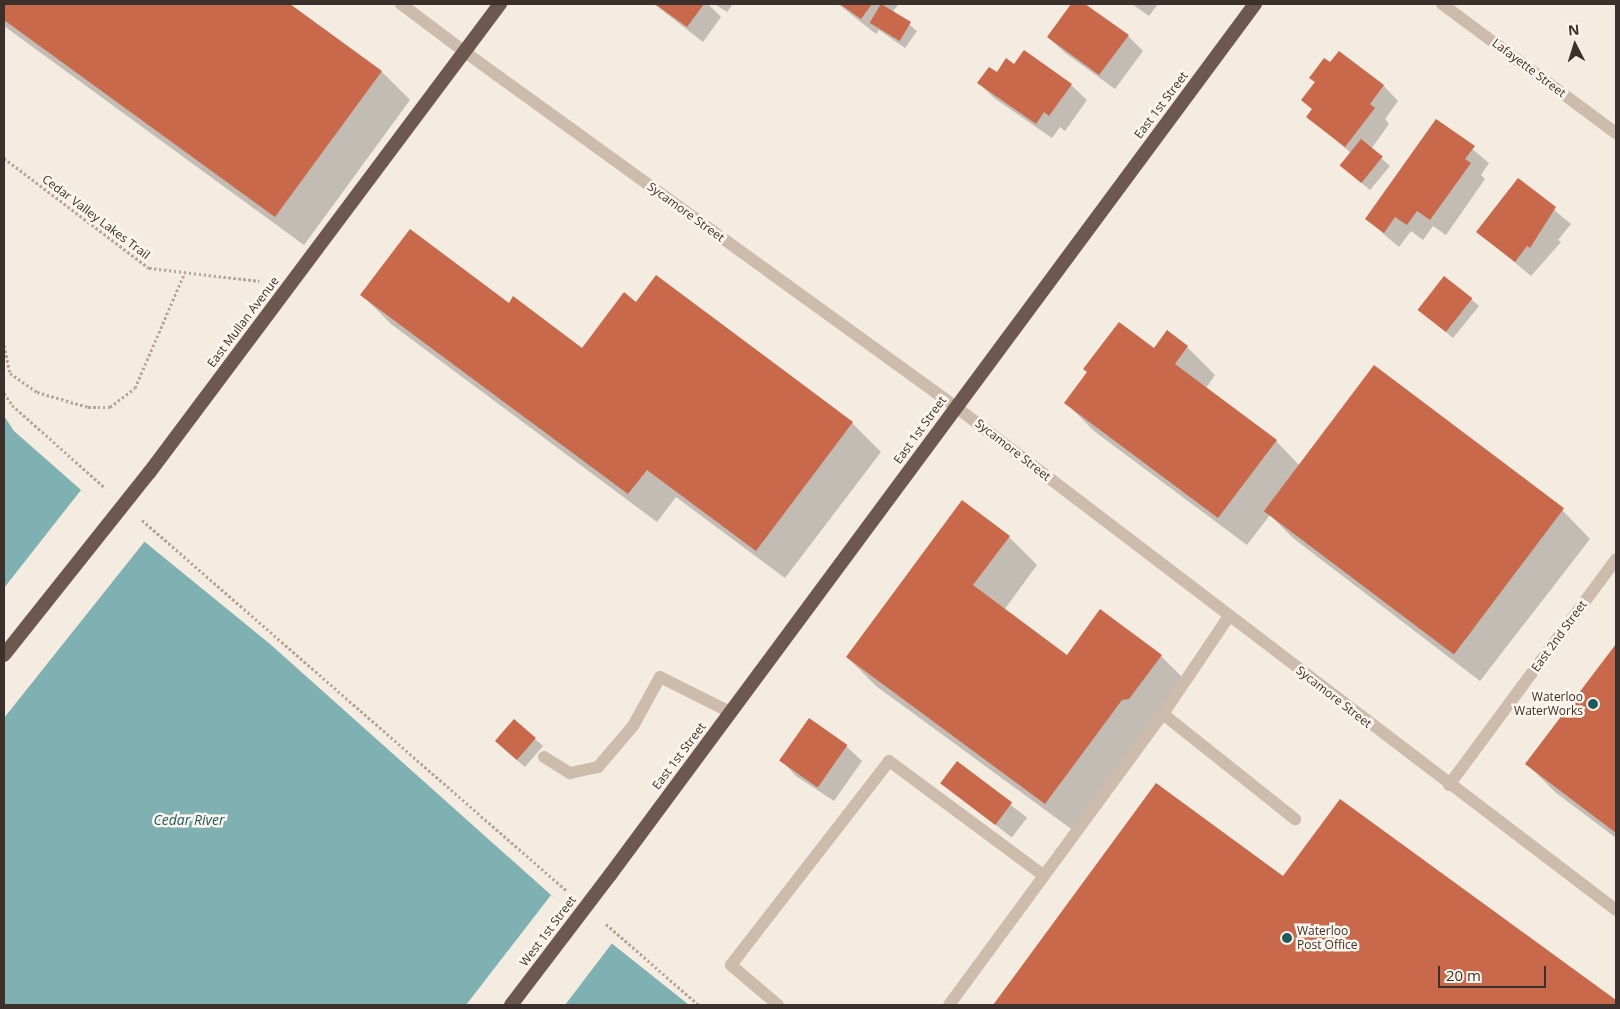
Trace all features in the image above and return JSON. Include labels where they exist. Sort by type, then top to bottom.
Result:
[{"type":"highway","name":"East Mullan Avenue","points":[[4,655],[149,473],[500,4]]},
{"type":"highway","name":"East 1st Street","points":[[610,875],[1255,4]]},
{"type":"highway","name":"West 1st Street","points":[[511,1005],[610,875]]},
{"type":"street","name":"Sycamore Street","points":[[401,4],[956,407],[1449,786],[1616,910]]},
{"type":"street","name":"Lafayette Street","points":[[1442,4],[1616,133]]},
{"type":"street","name":"East 2nd Street","points":[[1449,786],[1616,559]]},
{"type":"street","points":[[949,1005],[1163,714],[1229,616]]},
{"type":"street","points":[[544,757],[570,773],[598,767],[633,726],[660,677],[730,712]]},
{"type":"street","points":[[1163,714],[1295,819]]},
{"type":"street","points":[[778,1005],[731,965],[889,761],[1043,875]]},
{"type":"path","name":"Cedar Valley Lakes Trail","points":[[4,158],[149,268],[290,285]]},
{"type":"path","points":[[4,345],[10,373],[37,392],[88,407],[110,407],[135,388],[185,272]]},
{"type":"path","points":[[4,393],[12,405],[108,491]]},
{"type":"path","points":[[138,517],[571,895]]},
{"type":"path","points":[[602,921],[699,1005]]},
{"type":"water","name":"Cedar River","points":[[4,416],[14,431],[81,490],[270,644],[551,895],[689,1005],[4,1005]]},
{"type":"pier","points":[[81,490],[145,541],[4,718],[4,588]]},
{"type":"pier","points":[[551,895],[613,942],[565,1005],[466,1005]]},
{"type":"building","points":[[4,4],[290,4],[382,71],[275,217],[4,20]]},
{"type":"building","points":[[655,4],[704,4],[687,27]]},
{"type":"building","points":[[840,4],[872,4],[861,19]]},
{"type":"building","points":[[881,4],[911,22],[900,41],[870,23]]},
{"type":"building","points":[[1071,4],[1085,4],[1129,35],[1099,75],[1047,37]]},
{"type":"building","points":[[1024,50],[1072,84],[1049,116],[1044,112],[1036,124],[977,83],[989,67],[997,72],[1006,58],[1014,64]]},
{"type":"building","points":[[1339,51],[1384,85],[1370,104],[1375,108],[1345,147],[1306,117],[1312,109],[1301,100],[1315,82],[1309,78],[1324,58],[1330,62]]},
{"type":"building","points":[[1436,119],[1475,146],[1465,159],[1471,163],[1430,220],[1417,211],[1407,225],[1395,217],[1384,233],[1365,219]]},
{"type":"building","points":[[1361,139],[1383,157],[1361,183],[1340,165]]},
{"type":"building","points":[[1518,178],[1556,207],[1530,248],[1527,246],[1515,262],[1476,232]]},
{"type":"building","points":[[410,229],[509,303],[513,296],[582,348],[624,292],[636,302],[656,275],[853,422],[756,551],[647,470],[628,494],[360,295]]},
{"type":"building","points":[[1444,276],[1472,298],[1446,332],[1418,310]]},
{"type":"building","points":[[1119,322],[1154,348],[1167,330],[1188,346],[1175,364],[1277,440],[1218,518],[1064,403],[1087,372],[1083,369]]},
{"type":"building","points":[[1374,365],[1564,508],[1454,654],[1264,511]]},
{"type":"building","points":[[962,500],[1010,536],[973,585],[1067,655],[1100,609],[1162,655],[1129,699],[1122,700],[1045,804],[846,657]]},
{"type":"building","name":"Waterloo WaterWorks","points":[[1616,644],[1616,833],[1525,764]]},
{"type":"building","points":[[809,718],[848,745],[818,788],[779,761]]},
{"type":"building","points":[[514,719],[536,738],[517,760],[495,741]]},
{"type":"building","points":[[957,761],[1012,803],[995,825],[940,783]]},
{"type":"building","name":"Waterloo Post Office","points":[[1156,783],[1283,876],[1340,799],[1616,1000],[1616,1005],[993,1005]]},
{"type":"place","name":"Waterloo WaterWorks","points":[[1593,704]]},
{"type":"place","name":"Waterloo Post Office","points":[[1287,938]]}]
